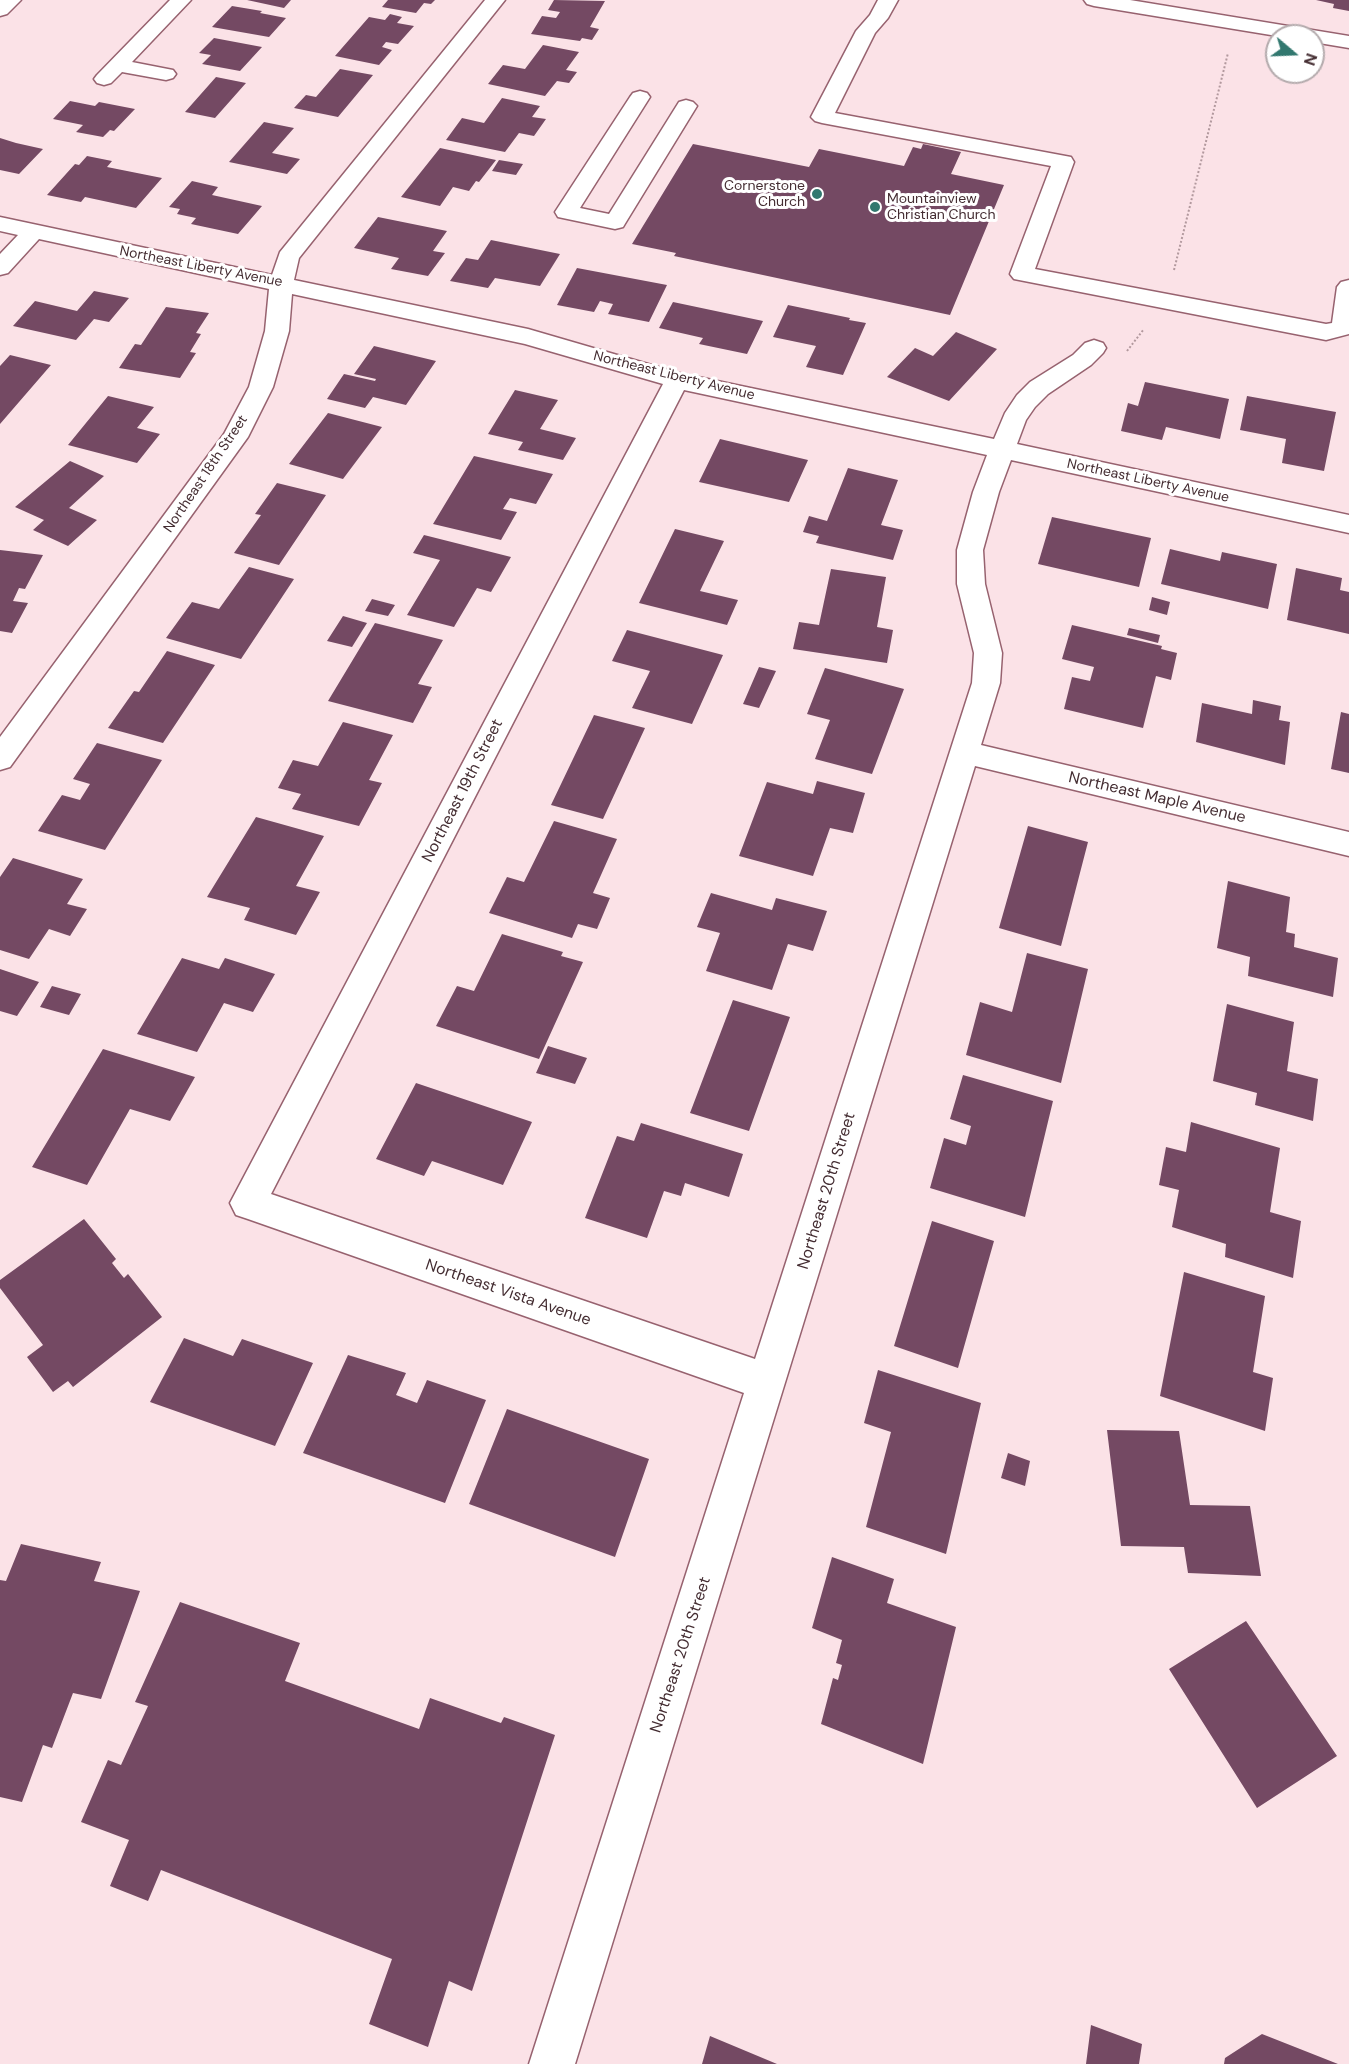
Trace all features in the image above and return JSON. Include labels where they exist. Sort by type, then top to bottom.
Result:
[{"type":"street","points":[[0,10],[11,0]]},
{"type":"street","points":[[166,74],[111,72],[181,0]]},
{"type":"street","name":"Northeast 18th Street","points":[[0,759],[235,437],[261,387],[277,331],[281,283],[288,256],[495,0]]},
{"type":"street","points":[[888,0],[878,18],[866,31],[822,117],[1063,162],[1022,274],[1326,332],[1336,331],[1342,327],[1349,287]]},
{"type":"street","points":[[1094,0],[1265,28]]},
{"type":"street","points":[[1325,38],[1349,42]]},
{"type":"street","points":[[640,97],[566,212],[615,222],[686,106]]},
{"type":"street","name":"Northeast Liberty Avenue","points":[[0,224],[528,337],[677,380],[1349,524]]},
{"type":"street","points":[[0,268],[33,232]]},
{"type":"street","name":"Northeast 20th Street","points":[[552,2064],[986,683],[988,653],[970,585],[970,550],[1001,450],[1014,419],[1026,400],[1039,388],[1082,360],[1094,348]]},
{"type":"street","name":"Northeast 19th Street","points":[[248,1203],[677,380]]},
{"type":"street","name":"Northeast Maple Avenue","points":[[965,752],[1349,844]]},
{"type":"street","name":"Northeast Vista Avenue","points":[[248,1203],[767,1382]]},
{"type":"path","points":[[1094,348],[1129,351],[1170,287],[1202,166],[1235,23]]},
{"type":"building","points":[[247,0],[291,0],[284,8]]},
{"type":"building","points":[[388,0],[435,0],[431,4],[424,3],[416,13],[382,7]]},
{"type":"building","points":[[554,0],[605,1],[590,27],[599,29],[592,40],[582,38],[580,41],[531,34],[542,16],[556,18],[560,12],[548,10]]},
{"type":"building","points":[[1316,0],[1349,0],[1349,11],[1333,8],[1334,4]]},
{"type":"building","points":[[232,6],[286,18],[269,37],[212,27]]},
{"type":"building","points":[[390,14],[402,17],[397,23],[414,26],[398,44],[386,42],[382,47],[392,50],[379,65],[335,56],[369,17],[385,20]]},
{"type":"building","points":[[214,38],[262,47],[240,71],[202,64],[211,55],[199,53]]},
{"type":"building","points":[[543,45],[579,52],[566,70],[577,72],[569,83],[557,81],[545,96],[488,84],[503,65],[525,69]]},
{"type":"building","points":[[340,69],[373,75],[338,117],[294,108],[306,95],[316,97]]},
{"type":"building","points":[[216,77],[246,83],[215,118],[185,112]]},
{"type":"building","points":[[502,98],[540,106],[532,117],[546,119],[534,136],[519,133],[505,152],[446,140],[462,118],[484,123]]},
{"type":"building","points":[[70,101],[95,106],[99,102],[135,109],[114,131],[110,130],[103,137],[76,132],[83,125],[53,119]]},
{"type":"building","points":[[264,122],[294,128],[272,153],[300,159],[287,174],[229,162]]},
{"type":"building","points":[[0,138],[43,149],[19,174],[0,170]]},
{"type":"building","points":[[693,144],[809,167],[819,149],[904,166],[913,147],[921,149],[923,144],[961,152],[951,174],[1004,185],[950,315],[674,256],[676,253],[632,244]]},
{"type":"building","points":[[440,148],[496,160],[469,191],[453,187],[440,206],[401,197]]},
{"type":"building","points":[[87,156],[112,161],[107,167],[162,178],[136,208],[85,197],[81,202],[47,195],[75,164],[79,165]]},
{"type":"building","points":[[499,160],[523,164],[516,175],[492,171]]},
{"type":"building","points":[[192,181],[218,187],[212,195],[262,206],[238,234],[191,224],[196,218],[177,214],[180,209],[169,207]]},
{"type":"building","points":[[378,217],[447,231],[433,251],[445,253],[428,276],[391,269],[399,258],[354,248]]},
{"type":"building","points":[[491,240],[560,254],[540,286],[495,278],[488,288],[450,281],[466,258],[478,260]]},
{"type":"building","points":[[577,268],[667,285],[649,322],[608,314],[613,304],[600,301],[594,312],[557,305]]},
{"type":"building","points":[[94,291],[129,298],[109,322],[94,319],[76,340],[13,326],[35,301],[77,311]]},
{"type":"building","points":[[673,302],[763,321],[747,354],[699,344],[703,338],[659,328]]},
{"type":"building","points":[[788,305],[866,323],[843,375],[806,367],[816,346],[773,337]]},
{"type":"building","points":[[166,307],[209,313],[196,333],[201,334],[190,352],[196,353],[180,378],[119,368],[135,344],[141,345]]},
{"type":"building","points":[[956,332],[997,349],[949,401],[887,377],[915,348],[933,356]]},
{"type":"building","points":[[374,346],[436,361],[406,405],[373,397],[365,408],[327,399],[344,374],[375,381],[376,379],[354,374]]},
{"type":"building","points":[[10,355],[51,365],[0,424],[0,366]]},
{"type":"building","points":[[1145,382],[1229,399],[1220,439],[1166,427],[1162,440],[1121,431],[1128,403],[1138,406]]},
{"type":"building","points":[[515,390],[558,400],[540,429],[576,438],[563,460],[518,450],[523,442],[488,434]]},
{"type":"building","points":[[108,396],[154,407],[137,428],[160,434],[137,463],[68,445]]},
{"type":"building","points":[[1247,396],[1336,412],[1324,471],[1282,463],[1286,439],[1240,430]]},
{"type":"building","points":[[328,413],[382,427],[343,479],[289,464]]},
{"type":"building","points":[[720,439],[808,460],[789,502],[699,482]]},
{"type":"building","points":[[474,456],[553,474],[536,504],[510,498],[503,509],[517,512],[501,540],[433,524]]},
{"type":"building","points":[[70,461],[104,476],[69,508],[97,520],[68,546],[33,530],[44,520],[15,507]]},
{"type":"building","points":[[848,468],[898,480],[881,525],[903,530],[893,560],[816,543],[819,536],[803,532],[809,516],[827,521]]},
{"type":"building","points":[[277,483],[326,495],[279,565],[234,553],[261,515],[255,514]]},
{"type":"building","points":[[1052,517],[1151,538],[1139,587],[1038,564]]},
{"type":"building","points":[[675,529],[724,541],[700,591],[738,600],[727,625],[639,603]]},
{"type":"building","points":[[424,535],[511,557],[491,592],[477,588],[454,627],[407,615],[440,560],[413,553]]},
{"type":"building","points":[[1170,549],[1220,561],[1222,552],[1277,564],[1268,609],[1161,584]]},
{"type":"building","points":[[0,550],[43,555],[25,589],[19,588],[13,601],[28,603],[12,633],[0,631]]},
{"type":"building","points":[[249,567],[294,579],[241,659],[166,638],[192,602],[219,609]]},
{"type":"building","points":[[1296,568],[1342,578],[1340,590],[1349,592],[1349,634],[1287,620]]},
{"type":"building","points":[[831,569],[886,577],[877,627],[893,630],[887,663],[793,649],[799,622],[819,625]]},
{"type":"building","points":[[1152,597],[1170,602],[1167,615],[1149,610]]},
{"type":"building","points":[[372,599],[395,605],[388,616],[365,611]]},
{"type":"building","points":[[343,616],[367,623],[352,647],[327,641]]},
{"type":"building","points":[[375,623],[443,640],[418,684],[432,687],[413,723],[328,701]]},
{"type":"building","points":[[1072,625],[1162,646],[1161,649],[1177,653],[1171,680],[1156,676],[1143,728],[1064,709],[1072,677],[1090,681],[1094,667],[1062,659]]},
{"type":"building","points":[[1129,628],[1160,635],[1158,643],[1127,635]]},
{"type":"building","points":[[627,630],[723,655],[692,724],[632,708],[650,671],[612,661]]},
{"type":"building","points":[[167,651],[215,665],[163,743],[108,728],[134,691],[139,692]]},
{"type":"building","points":[[759,667],[776,671],[759,708],[743,704]]},
{"type":"building","points":[[825,668],[904,689],[872,774],[815,759],[830,720],[807,714]]},
{"type":"building","points":[[1253,700],[1281,706],[1279,720],[1290,722],[1285,765],[1196,742],[1202,703],[1252,714]]},
{"type":"building","points":[[1341,712],[1349,714],[1349,773],[1331,769]]},
{"type":"building","points":[[594,715],[645,728],[603,819],[551,805]]},
{"type":"building","points":[[343,722],[393,735],[369,780],[382,783],[359,826],[292,809],[301,794],[278,788],[293,760],[318,766]]},
{"type":"building","points":[[97,743],[162,760],[105,850],[38,831],[62,795],[80,800],[90,784],[73,779]]},
{"type":"building","points":[[817,781],[865,793],[853,833],[830,828],[813,876],[739,856],[767,782],[813,794]]},
{"type":"building","points":[[256,817],[324,836],[296,886],[320,892],[296,935],[244,920],[250,908],[207,897]]},
{"type":"building","points":[[554,821],[617,839],[593,893],[610,898],[597,929],[578,924],[572,938],[489,913],[507,877],[524,882]]},
{"type":"building","points":[[1028,826],[1088,842],[1061,946],[999,928]]},
{"type":"building","points":[[13,858],[83,879],[67,904],[87,909],[70,936],[49,929],[29,959],[0,950],[0,877]]},
{"type":"building","points":[[1228,881],[1290,897],[1286,932],[1295,934],[1294,947],[1338,958],[1333,997],[1248,976],[1250,957],[1217,948]]},
{"type":"building","points":[[711,893],[772,910],[776,898],[827,911],[813,951],[788,944],[772,990],[706,971],[720,933],[697,927]]},
{"type":"building","points":[[502,934],[563,952],[561,956],[583,962],[539,1059],[436,1026],[457,986],[474,991]]},
{"type":"building","points":[[1027,953],[1088,969],[1061,1083],[966,1055],[980,1002],[1012,1012]]},
{"type":"building","points":[[182,958],[219,969],[225,958],[275,974],[253,1012],[224,1003],[197,1052],[137,1034]]},
{"type":"building","points":[[0,969],[39,982],[17,1016],[0,1011]]},
{"type":"building","points":[[52,986],[81,994],[69,1015],[40,1007]]},
{"type":"building","points":[[733,1000],[790,1017],[749,1131],[690,1113]]},
{"type":"building","points":[[1227,1004],[1294,1022],[1287,1071],[1318,1079],[1313,1121],[1255,1105],[1257,1093],[1213,1081]]},
{"type":"building","points":[[548,1046],[587,1058],[575,1084],[536,1073]]},
{"type":"building","points":[[103,1049],[195,1077],[170,1121],[130,1109],[87,1185],[32,1167]]},
{"type":"building","points":[[963,1075],[1053,1101],[1025,1217],[930,1188],[944,1138],[966,1145],[971,1126],[950,1119]]},
{"type":"building","points":[[416,1083],[532,1122],[503,1185],[432,1161],[424,1176],[376,1159]]},
{"type":"building","points":[[1191,1122],[1280,1148],[1270,1212],[1301,1221],[1293,1278],[1225,1257],[1226,1244],[1172,1227],[1179,1190],[1159,1185],[1166,1147],[1186,1152]]},
{"type":"building","points":[[641,1123],[743,1154],[729,1197],[685,1183],[681,1196],[664,1191],[647,1238],[585,1218],[617,1136],[634,1141]]},
{"type":"building","points":[[84,1219],[116,1259],[112,1263],[124,1278],[128,1274],[162,1317],[73,1387],[68,1381],[53,1392],[27,1357],[43,1345],[0,1288],[0,1280]]},
{"type":"building","points":[[932,1221],[994,1241],[958,1368],[894,1346]]},
{"type":"building","points":[[1184,1272],[1265,1296],[1253,1372],[1273,1378],[1265,1431],[1160,1396]]},
{"type":"building","points":[[184,1338],[233,1356],[242,1339],[313,1363],[275,1446],[150,1402]]},
{"type":"building","points":[[348,1355],[406,1373],[396,1395],[417,1403],[427,1380],[486,1400],[445,1503],[303,1453]]},
{"type":"building","points":[[878,1370],[981,1403],[946,1554],[866,1527],[891,1432],[864,1423]]},
{"type":"building","points":[[507,1409],[649,1459],[615,1557],[469,1504]]},
{"type":"building","points":[[1107,1430],[1179,1431],[1190,1505],[1250,1506],[1261,1576],[1188,1573],[1184,1547],[1121,1546]]},
{"type":"building","points":[[1008,1453],[1030,1461],[1025,1486],[1001,1478]]},
{"type":"building","points":[[21,1544],[101,1562],[94,1581],[140,1591],[101,1699],[73,1693],[52,1748],[43,1745],[22,1802],[0,1797],[0,1580],[6,1581]]},
{"type":"building","points":[[832,1557],[894,1579],[887,1603],[956,1627],[923,1764],[821,1724],[833,1678],[838,1680],[842,1665],[836,1663],[842,1640],[812,1628]]},
{"type":"building","points":[[180,1602],[300,1643],[285,1681],[419,1729],[430,1698],[501,1723],[504,1717],[555,1735],[472,1991],[449,1981],[428,2047],[369,2024],[392,1959],[161,1870],[148,1901],[110,1886],[129,1840],[81,1822],[108,1760],[121,1765],[148,1706],[135,1702]]},
{"type":"building","points":[[1246,1621],[1337,1756],[1257,1808],[1169,1669]]},
{"type":"building","points":[[1091,2025],[1142,2044],[1139,2064],[1086,2064]]},
{"type":"building","points":[[1262,2034],[1338,2064],[1224,2064],[1225,2058]]},
{"type":"building","points":[[710,2036],[777,2064],[702,2064]]},
{"type":"place","name":"Cornerstone Church","points":[[817,194]]},
{"type":"place","name":"Mountainview Christian Church","points":[[875,207]]}]
